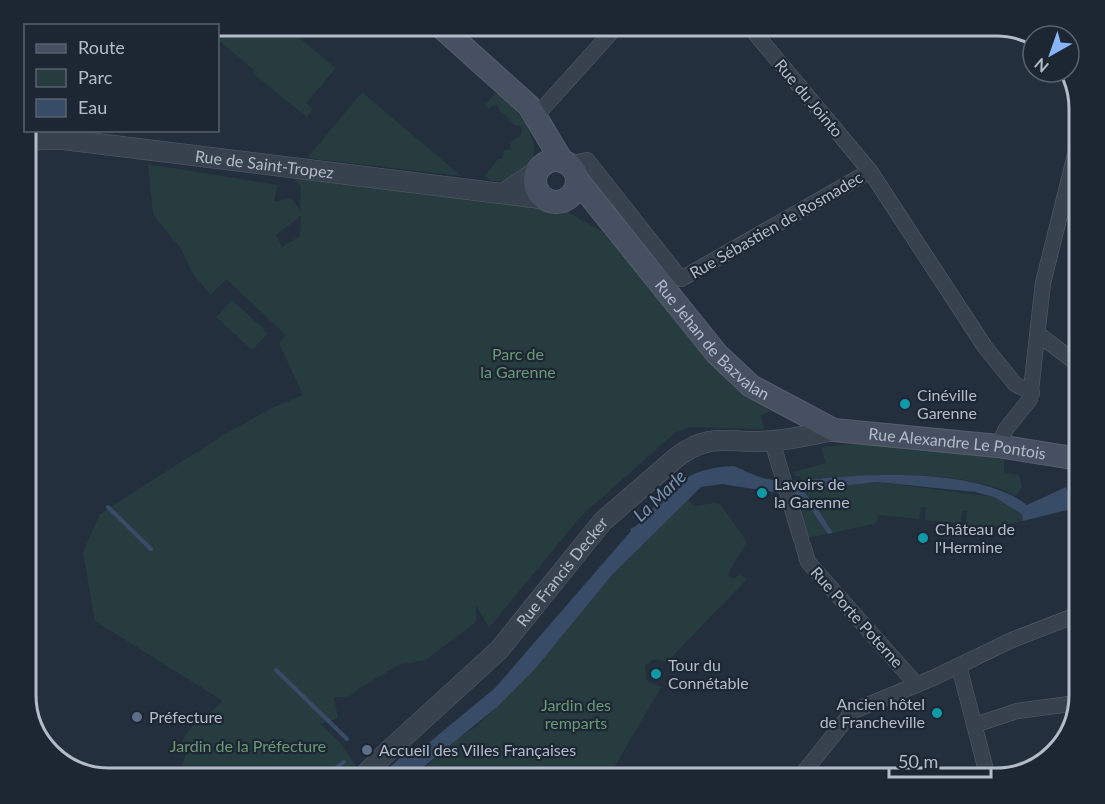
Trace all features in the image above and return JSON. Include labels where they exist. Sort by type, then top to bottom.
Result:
[{"type":"main road","points":[[451,36],[517,94],[536,116],[565,170],[574,192],[555,200],[536,187],[565,170]]},
{"type":"main road","name":"Rue Jehan de Bazvalan","points":[[565,170],[717,354],[742,380],[785,406],[834,430]]},
{"type":"main road","name":"Rue Jehan de Bazvalan","points":[[555,200],[611,224]]},
{"type":"main road","name":"Rue Alexandre Le Pontois","points":[[834,430],[998,446],[1069,457]]},
{"type":"street","points":[[536,116],[608,36]]},
{"type":"street","name":"Rue du Jointo","points":[[757,36],[870,171],[985,347],[1015,384],[1032,393]]},
{"type":"street","name":"Rue de Saint-Tropez","points":[[36,139],[60,135],[555,200]]},
{"type":"street","points":[[504,194],[565,170]]},
{"type":"street","name":"Rue Jehan de Bazvalan","points":[[565,170],[681,279]]},
{"type":"street","name":"Rue Sébastien de Rosmadec","points":[[681,279],[870,171]]},
{"type":"street","points":[[998,446],[1006,429],[1028,405],[1032,393],[1043,284],[1069,181]]},
{"type":"street","points":[[1038,334],[1069,357]]},
{"type":"street","name":"Rue Francis Decker","points":[[372,768],[499,650],[603,521],[665,466],[687,450],[714,439],[772,441],[834,430]]},
{"type":"street","name":"Rue Porte Poterne","points":[[772,441],[808,562],[917,684]]},
{"type":"street","points":[[807,768],[853,711],[959,666],[1012,640],[1069,618]]},
{"type":"street","points":[[959,666],[985,768]]},
{"type":"street","points":[[976,731],[1017,711],[1068,704]]},
{"type":"green space","points":[[219,36],[297,36],[336,68],[306,103],[313,109],[307,117],[252,73],[254,70],[219,41]]},
{"type":"green space","points":[[498,90],[525,124],[534,144],[531,164],[514,181],[491,181],[485,176],[498,159],[502,159],[504,150],[511,149],[510,144],[521,133],[521,126],[514,125],[506,115],[500,112],[498,106],[492,106],[489,109],[485,105]]},
{"type":"green space","points":[[362,92],[461,176],[307,158]]},
{"type":"green space","points":[[148,164],[277,185],[274,202],[291,198],[300,210],[301,187],[294,175],[553,204],[603,232],[719,371],[736,389],[770,411],[761,416],[764,429],[691,427],[676,432],[581,516],[489,628],[476,605],[476,622],[426,660],[398,665],[346,697],[334,697],[338,718],[320,724],[339,741],[356,768],[182,768],[188,746],[182,742],[185,735],[223,701],[95,621],[83,552],[100,514],[220,437],[272,408],[303,395],[279,343],[286,335],[226,279],[211,295],[193,274],[181,249],[153,214]],"holes":[[[301,216],[300,236],[282,247],[276,235]]]},
{"type":"green space","points":[[232,300],[268,333],[252,350],[216,317]]},
{"type":"green space","points":[[865,443],[1004,458],[1004,473],[1019,475],[1022,487],[1016,496],[993,487],[940,477],[882,475],[802,480],[799,476],[795,476],[794,472],[826,463],[821,447]]},
{"type":"green space","points":[[878,482],[994,497],[1022,514],[1023,521],[965,533],[967,511],[963,511],[960,524],[925,520],[926,508],[921,507],[919,519],[878,515],[877,523],[833,533],[814,503],[801,490]]},
{"type":"green space","points":[[798,496],[828,534],[806,538],[793,497]]},
{"type":"green space","name":"Jardin des remparts","points":[[687,499],[694,506],[715,503],[721,505],[747,542],[728,576],[734,579],[739,574],[747,579],[667,662],[653,659],[645,666],[646,680],[661,687],[614,768],[425,768],[447,745],[477,726],[535,669],[612,575]]},
{"type":"water","points":[[734,466],[763,478],[782,481],[886,475],[938,477],[988,486],[1009,494],[1027,505],[1066,487],[1069,494],[1069,510],[1023,521],[1022,514],[994,497],[975,492],[878,482],[802,490],[814,503],[833,533],[828,534],[798,496],[722,484],[701,487],[612,575],[535,669],[497,707],[422,768],[389,768],[403,755],[414,755],[495,688],[631,531],[630,529],[636,526],[668,492],[701,471]]},
{"type":"waterway","name":"La Marle","points":[[108,507],[151,549]]},
{"type":"waterway","name":"La Marle","points":[[276,670],[347,739]]},
{"type":"waterway","points":[[336,768],[344,762]]},
{"type":"place","name":"Cinéville Garenne","points":[[905,404]]},
{"type":"place","name":"Lavoirs de la Garenne","points":[[762,493]]},
{"type":"place","name":"Château de l'Hermine","points":[[923,538]]},
{"type":"place","name":"Tour du Connétable","points":[[656,674]]},
{"type":"place","name":"Ancien hôtel de Francheville","points":[[937,713]]},
{"type":"place","name":"Préfecture","points":[[137,717]]},
{"type":"place","name":"Accueil des Villes Françaises","points":[[367,750]]},
{"type":"park label","name":"Parc de la Garenne","points":[[518,363]]},
{"type":"park label","name":"Jardin de la Préfecture","points":[[248,746]]}]
